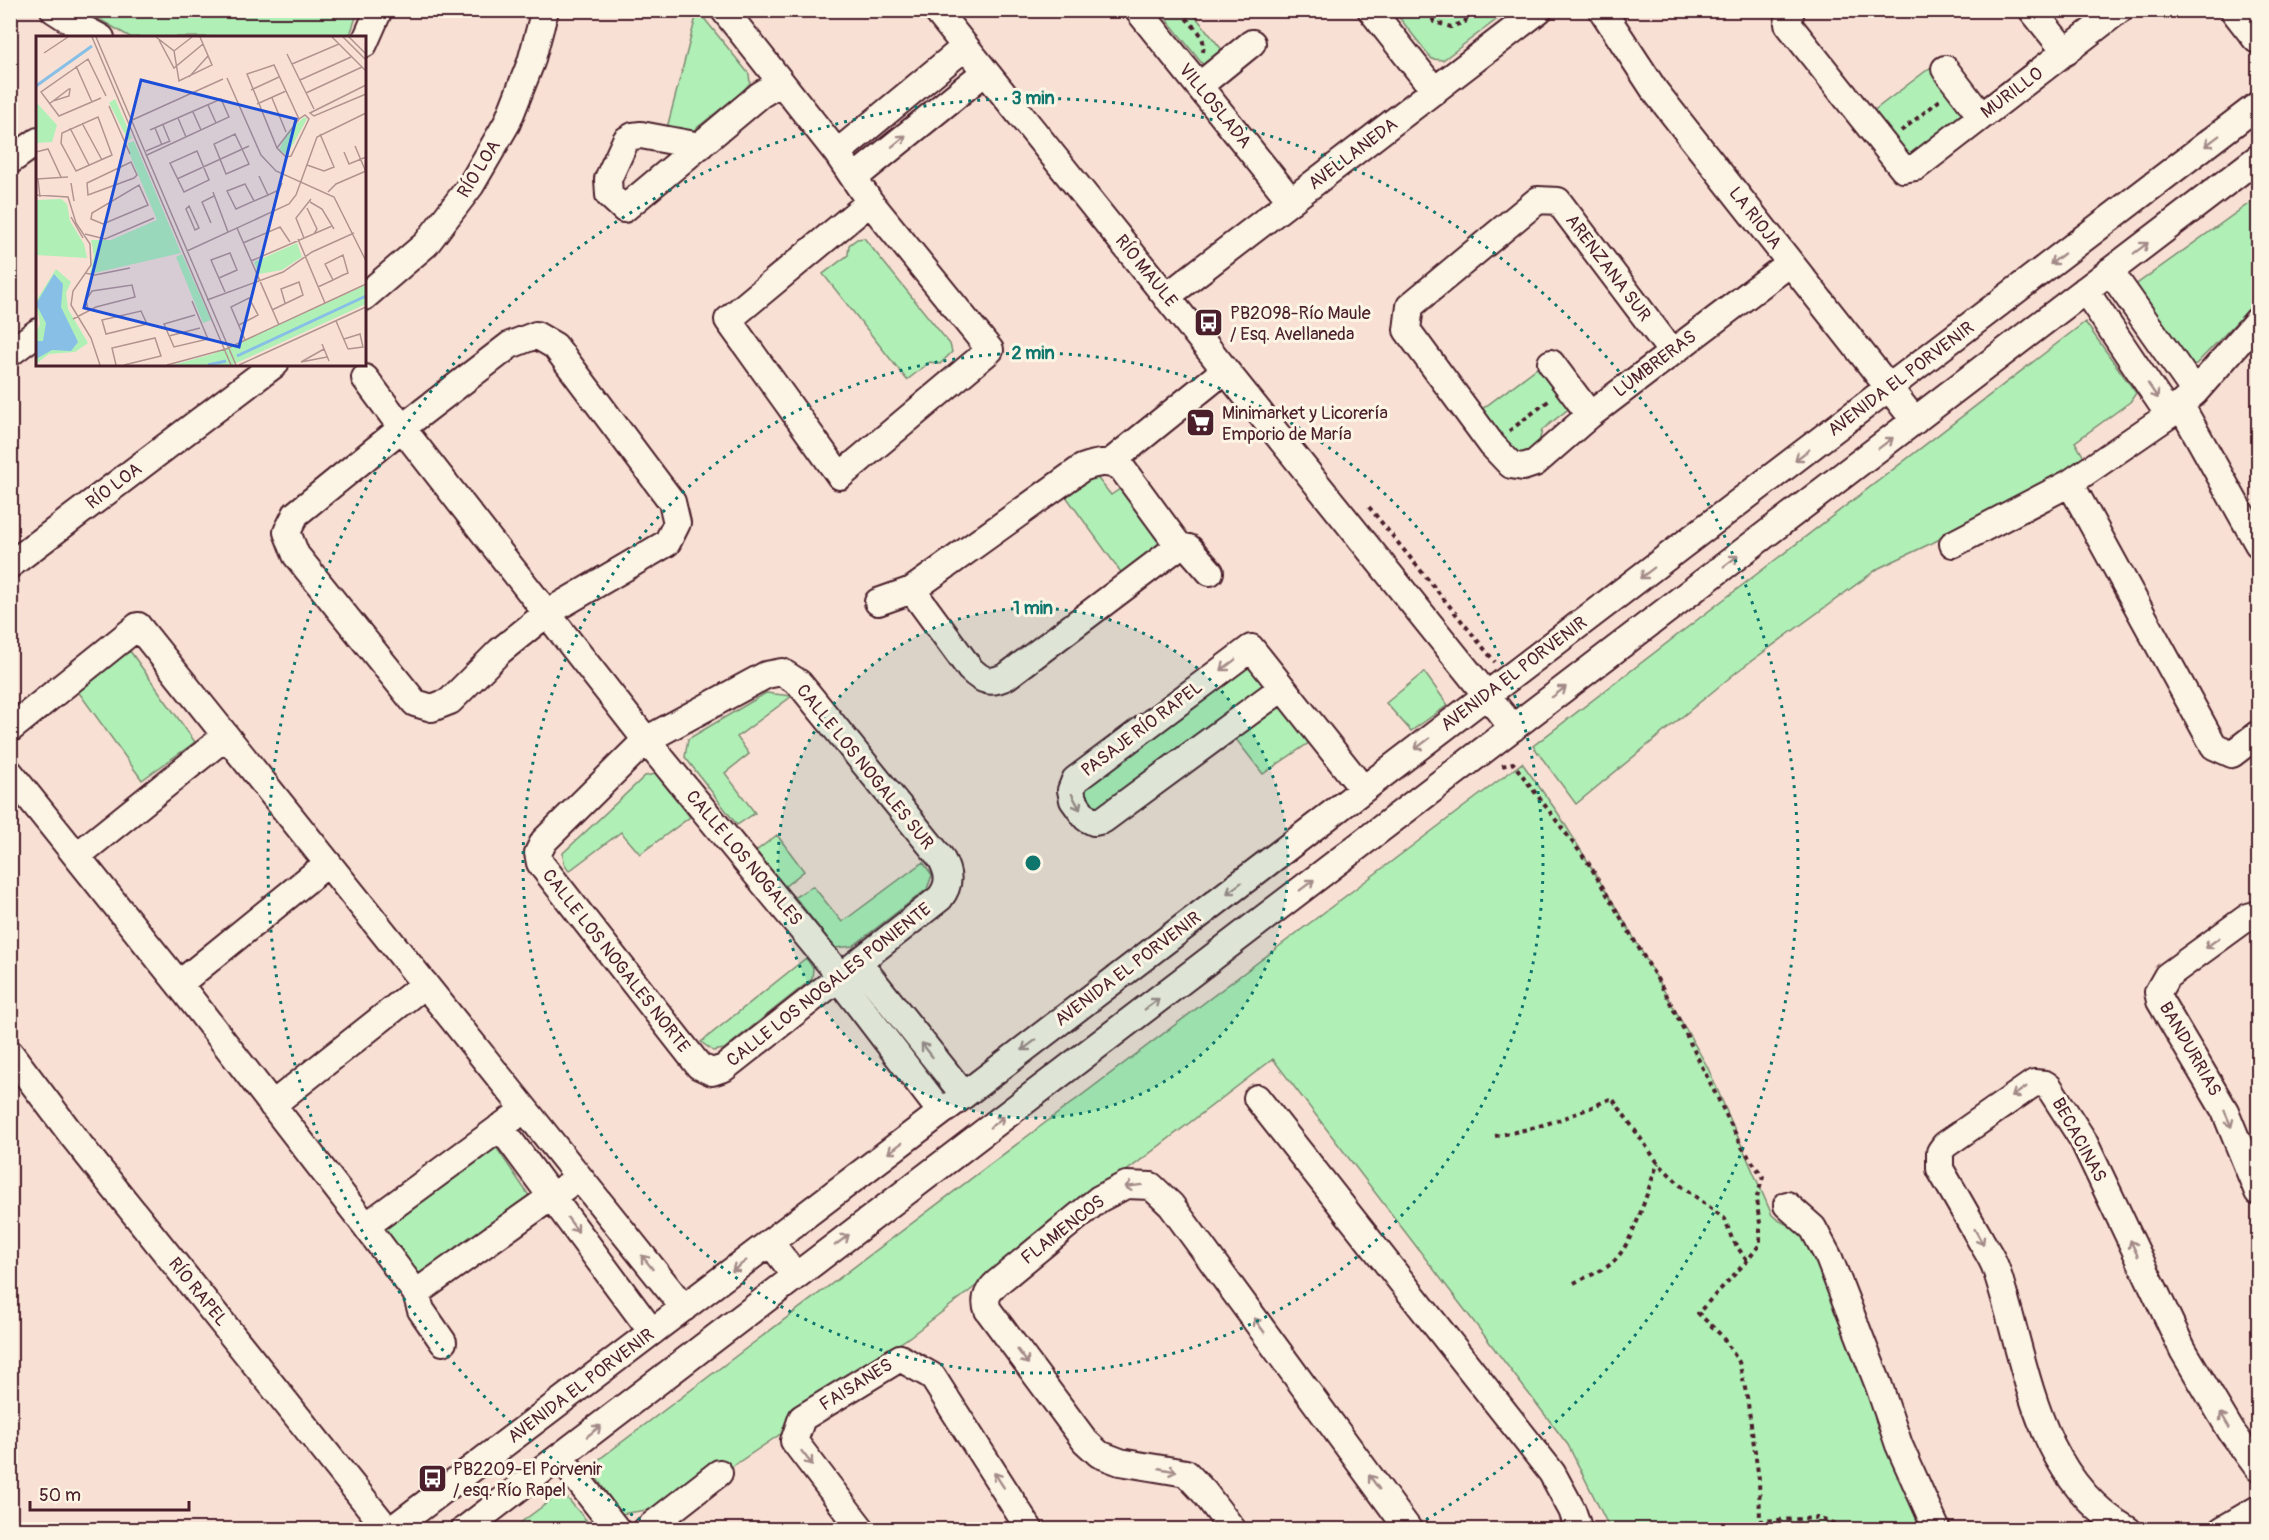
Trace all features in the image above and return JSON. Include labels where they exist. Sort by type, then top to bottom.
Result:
[{"type":"street","points":[[54,10],[97,36]]},
{"type":"street","points":[[366,39],[379,10]]},
{"type":"street","name":"RÍO LOA","points":[[366,295],[426,244],[471,184],[507,123],[531,62],[545,10]]},
{"type":"street","points":[[724,10],[837,153],[870,202],[990,350],[840,476],[728,320],[870,202]]},
{"type":"street","name":"RÍO MAULE","points":[[936,10],[1513,728]]},
{"type":"street","name":"VILLOSLADA","points":[[1138,10],[1291,201]]},
{"type":"street","points":[[1371,10],[1435,91]]},
{"type":"street","name":"AVELLANEDA","points":[[1166,297],[1539,10]]},
{"type":"street","name":"LA RIOJA","points":[[1602,10],[1655,91],[1915,421]]},
{"type":"street","points":[[2032,10],[2066,52]]},
{"type":"street","name":"MURILLO","points":[[1884,145],[1903,169],[1916,167],[2119,10]]},
{"type":"street","points":[[2237,10],[2259,37]]},
{"type":"street","points":[[1789,17],[1884,145]]},
{"type":"street","points":[[1199,86],[1252,43]]},
{"type":"street","points":[[837,153],[965,47]]},
{"type":"street","points":[[854,178],[985,72]]},
{"type":"street","points":[[1952,78],[1981,116]]},
{"type":"street","points":[[700,146],[759,95],[781,82]]},
{"type":"street","name":"AVENIDA EL PORVENIR","points":[[390,1530],[964,1095],[2259,105]]},
{"type":"street","points":[[10,161],[36,142]]},
{"type":"street","points":[[464,1530],[2259,158]]},
{"type":"street","name":"ARENZANA SUR","points":[[1492,445],[1407,330],[1410,306],[1538,200],[1558,201],[1671,351]]},
{"type":"street","name":"LUMBRERAS","points":[[1492,445],[1511,465],[1523,467],[1535,464],[1590,415],[1671,351],[1790,263]]},
{"type":"street","points":[[2110,272],[2158,339],[2182,404],[2259,544]]},
{"type":"street","points":[[2085,290],[2131,359],[2182,404]]},
{"type":"street","points":[[1953,544],[2070,483],[2182,404],[2259,320]]},
{"type":"street","points":[[10,352],[36,333]]},
{"type":"street","points":[[536,335],[555,346],[672,502],[676,523],[666,543],[547,613],[500,651],[450,701],[432,708],[416,703],[296,555],[287,532],[296,514],[402,428],[510,345],[536,335]]},
{"type":"street","points":[[2131,359],[2158,339]]},
{"type":"street","points":[[1551,363],[1590,415]]},
{"type":"street","name":"RÍO LOA","points":[[10,565],[272,366]]},
{"type":"street","points":[[878,602],[912,590],[1082,468],[1112,462],[1225,370]]},
{"type":"street","name":"CALLE LOS NOGALES","points":[[365,378],[646,740],[846,973],[964,1095]]},
{"type":"street","points":[[1112,462],[1127,474],[1179,546],[1189,548],[1210,572]]},
{"type":"street","points":[[2070,483],[2214,746],[2232,754],[2259,734]]},
{"type":"street","points":[[912,590],[970,669],[987,682],[997,681],[1007,676],[1179,546]]},
{"type":"street","points":[[10,729],[138,626],[684,1308]]},
{"type":"street","name":"PASAJE RÍO RAPEL","points":[[1251,648],[1282,688],[1103,820],[1094,822],[1086,818],[1073,800],[1071,790],[1075,780],[1251,648]]},
{"type":"street","name":"CALLE LOS NOGALES SUR","points":[[646,740],[766,675],[782,672],[799,683],[941,858],[948,871],[949,881]]},
{"type":"street","points":[[1282,688],[1363,789]]},
{"type":"street","points":[[78,855],[226,736]]},
{"type":"street","name":"CALLE LOS NOGALES NORTE","points":[[646,740],[544,841],[538,853],[540,863],[699,1066]]},
{"type":"street","points":[[10,773],[78,855],[366,1226],[416,1293],[421,1310],[443,1342]]},
{"type":"street","points":[[179,984],[328,863]]},
{"type":"street","name":"CALLE LOS NOGALES PONIENTE","points":[[699,1066],[712,1072],[724,1068],[940,898],[949,881]]},
{"type":"street","name":"BANDURRIAS","points":[[2259,914],[2248,917],[2167,976],[2158,992],[2160,1001],[2225,1111],[2259,1192]]},
{"type":"street","name":"CALLE LOS NOGALES","points":[[846,973],[930,1100],[941,1112]]},
{"type":"street","points":[[272,1105],[425,984]]},
{"type":"street","name":"RÍO RAPEL","points":[[10,1053],[75,1139],[390,1530]]},
{"type":"street","name":"BECACINAS","points":[[2128,1530],[2095,1507],[2073,1482],[2054,1450],[2040,1420],[1995,1266],[1940,1169],[1940,1152],[1945,1145],[2028,1086],[2039,1083],[2049,1087],[2084,1140],[2183,1350],[2231,1431],[2259,1468]]},
{"type":"street","points":[[1257,1098],[1552,1473],[1572,1510],[1579,1530]]},
{"type":"street","points":[[366,1226],[525,1109]]},
{"type":"street","points":[[500,1127],[652,1332]]},
{"type":"street","points":[[416,1293],[579,1177]]},
{"type":"street","name":"FLAMENCOS","points":[[1233,1530],[1204,1492],[1185,1473],[1120,1462],[1099,1454],[1085,1441],[988,1310],[985,1302],[988,1291],[998,1282],[1099,1199],[1126,1185],[1151,1186],[1171,1205],[1409,1530]]},
{"type":"street","points":[[1787,1205],[1813,1228],[1829,1258],[1875,1374],[1899,1445],[1937,1530]]},
{"type":"street","points":[[770,1242],[796,1276]]},
{"type":"street","name":"FAISANES","points":[[862,1530],[794,1442],[802,1418],[900,1358],[932,1376],[1030,1530]]},
{"type":"street","points":[[560,1457],[617,1530]]},
{"type":"street","points":[[646,1530],[719,1473]]},
{"type":"street","points":[[2222,1530],[2259,1509]]},
{"type":"path","points":[[1429,10],[1434,22],[1451,27],[1465,22],[1469,10]]},
{"type":"path","points":[[1884,145],[1921,114],[1952,78]]},
{"type":"path","points":[[1492,445],[1567,387]]},
{"type":"path","points":[[1369,507],[1495,662]]},
{"type":"path","points":[[1502,766],[1513,763],[1589,864],[1666,994],[1742,1147],[1763,1177],[1756,1200],[1760,1223],[1760,1244],[1698,1313],[1721,1335],[1739,1362],[1747,1397],[1759,1479],[1760,1521],[1817,1518],[1856,1530]]},
{"type":"path","points":[[1496,1136],[1534,1129],[1575,1115],[1612,1098],[1658,1163],[1680,1185],[1725,1219],[1732,1239],[1747,1261]]},
{"type":"path","points":[[1574,1283],[1611,1264],[1627,1242],[1658,1163]]},
{"type":"green space","points":[[85,11],[358,11],[350,36],[128,36]]},
{"type":"green space","points":[[1160,11],[1191,11],[1223,51],[1204,66]]},
{"type":"green space","points":[[1394,11],[1508,11],[1443,60],[1432,59]]},
{"type":"green space","points":[[697,13],[703,17],[749,74],[750,83],[689,134],[667,128]]},
{"type":"green space","points":[[1931,67],[1965,115],[1915,158],[1898,155],[1868,115]]},
{"type":"green space","points":[[2258,197],[2258,300],[2196,364],[2190,365],[2134,286]]},
{"type":"green space","points":[[864,238],[950,344],[952,352],[940,364],[930,362],[907,380],[823,274],[848,255],[849,245],[857,239]]},
{"type":"green space","points":[[2085,322],[2136,393],[2130,402],[2075,442],[2085,459],[2045,484],[1879,568],[1739,670],[1576,804],[1533,746]]},
{"type":"green space","points":[[1541,365],[1572,406],[1542,430],[1538,447],[1527,455],[1508,454],[1477,413]]},
{"type":"green space","points":[[1095,475],[1111,495],[1123,487],[1160,536],[1158,552],[1123,575],[1065,495]]},
{"type":"green space","points":[[130,651],[195,742],[142,780],[77,690]]},
{"type":"green space","points":[[1233,665],[1259,665],[1313,740],[1263,774],[1222,721],[1096,810],[1080,796],[1083,776]]},
{"type":"green space","points":[[1424,672],[1448,705],[1411,731],[1386,703]]},
{"type":"green space","points":[[766,693],[792,696],[737,737],[749,754],[725,773],[755,813],[737,825],[685,757],[688,739]]},
{"type":"green space","points":[[1522,763],[1558,813],[1623,919],[1707,1066],[1772,1215],[1780,1222],[1807,1235],[1924,1529],[1610,1529],[1568,1445],[1273,1059],[908,1338],[799,1411],[782,1433],[727,1470],[721,1460],[653,1509],[621,1514],[589,1467]]},
{"type":"green space","points":[[656,774],[690,817],[640,854],[621,832],[569,871],[564,864],[563,853],[645,776]]},
{"type":"green space","points":[[777,835],[804,871],[784,887],[756,851]]},
{"type":"green space","points":[[923,862],[932,875],[927,889],[853,946],[835,948],[795,897],[813,886],[842,922]]},
{"type":"green space","points":[[806,958],[813,968],[812,979],[724,1049],[713,1051],[701,1042]]},
{"type":"green space","points":[[496,1147],[530,1197],[418,1277],[385,1230]]},
{"type":"green space","points":[[562,1492],[592,1527],[590,1529],[512,1529]]},
{"type":"place","name":"PB2098-Río Maule / Esq. Avellaneda","points":[[1209,323]]},
{"type":"place","name":"Minimarket y Licorería Emporio de María","points":[[1201,423]]},
{"type":"place","name":"PB2209-El Porvenir / esq. Río Rapel","points":[[432,1479]]}]
